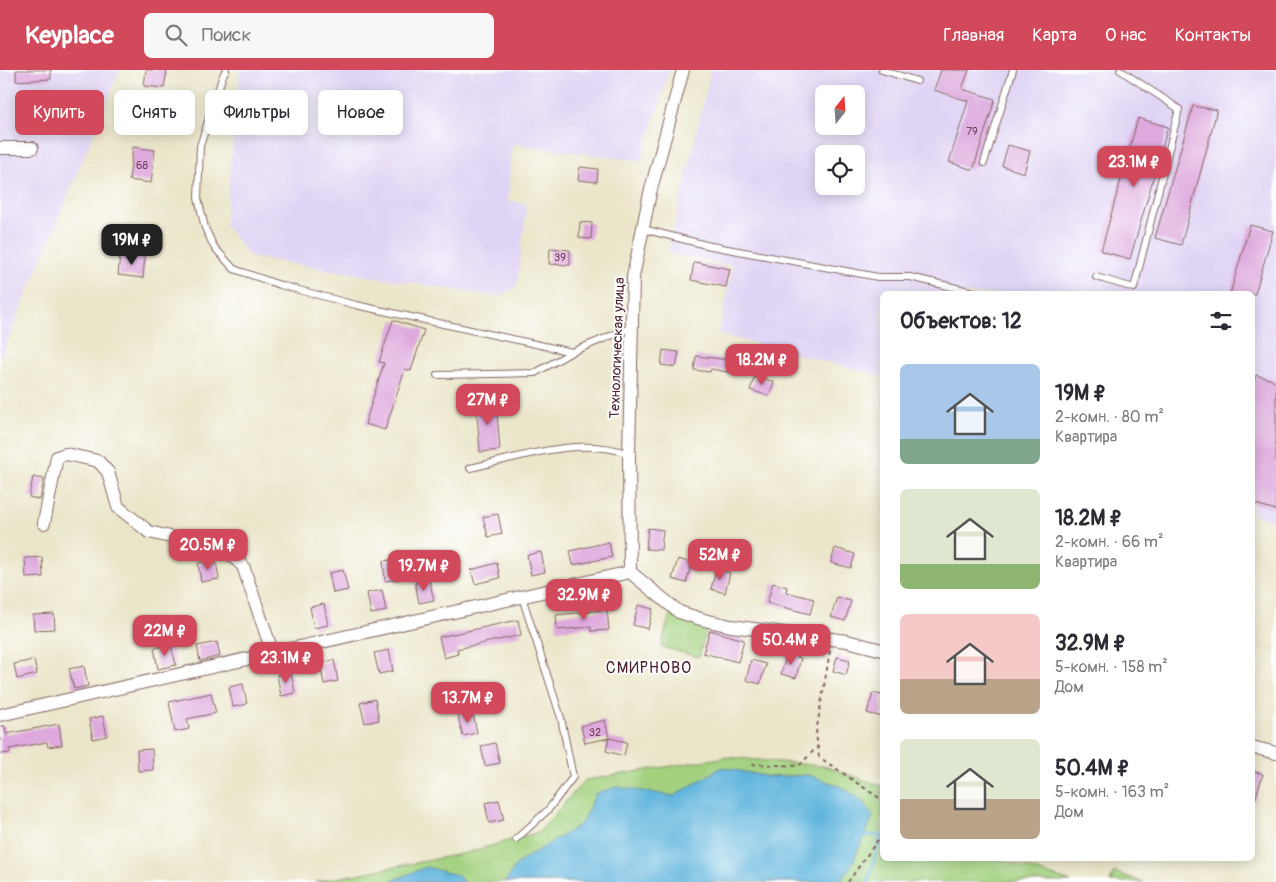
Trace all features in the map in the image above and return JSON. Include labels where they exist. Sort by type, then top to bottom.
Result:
[{"type":"street","name":"Технологическая улица","points":[[630,572],[629,454],[633,277],[643,229],[683,70]]},
{"type":"street","points":[[0,148],[32,148]]},
{"type":"street","points":[[44,523],[57,457],[66,454],[98,461],[108,472],[118,507],[149,532],[212,545],[226,550],[243,566],[273,654]]},
{"type":"street","points":[[0,715],[630,572],[680,612],[731,626],[832,639],[880,650]]},
{"type":"street","points":[[1255,748],[1276,753]]},
{"type":"lane","points":[[226,70],[200,146],[198,198],[205,228],[214,247],[234,269],[280,285],[356,305],[572,352]]},
{"type":"lane","points":[[882,70],[917,81]]},
{"type":"lane","points":[[984,163],[1013,70]]},
{"type":"lane","points":[[1096,277],[1134,288],[1179,109],[1120,70]]},
{"type":"lane","points":[[643,229],[706,245],[878,277],[910,277],[969,291]]},
{"type":"lane","points":[[438,374],[536,373],[572,352],[633,326]]},
{"type":"lane","points":[[470,468],[552,451],[593,445],[614,448],[629,454]]},
{"type":"lane","points":[[516,839],[548,810],[573,777],[561,718],[522,597]]},
{"type":"path","points":[[832,639],[816,733],[819,757],[880,799]]},
{"type":"path","points":[[752,764],[799,766],[818,746]]},
{"type":"path","points":[[848,882],[880,837]]},
{"type":"shaded area","points":[[0,70],[120,70],[104,109],[104,90],[15,90],[15,135],[93,135],[0,359]]},
{"type":"shaded area","points":[[240,70],[670,70],[641,161],[512,144],[508,201],[527,204],[517,286],[499,297],[250,257],[225,225],[234,135],[308,135],[308,90],[238,90]]},
{"type":"shaded area","points":[[711,70],[1276,70],[1276,522],[1255,515],[1255,291],[880,291],[880,375],[718,334],[733,266],[668,253]]},
{"type":"green space","points":[[670,614],[708,624],[699,657],[661,647]]},
{"type":"green space","points":[[726,757],[824,766],[880,785],[880,861],[1006,861],[1071,882],[316,882],[466,853],[539,832],[585,780]]},
{"type":"green space","points":[[1114,872],[1143,882],[1110,882]]},
{"type":"water","points":[[722,767],[769,777],[809,775],[842,787],[862,801],[873,817],[850,868],[839,882],[505,882],[518,863],[581,824],[596,793],[617,787],[674,796]]},
{"type":"water","points":[[426,867],[457,875],[464,882],[389,882]]},
{"type":"building","points":[[16,70],[51,70],[51,79],[16,81]]},
{"type":"building","points":[[146,70],[167,70],[164,88],[144,86]]},
{"type":"building","points":[[941,70],[969,70],[962,89],[995,99],[973,170],[949,162],[968,101],[934,90]]},
{"type":"building","points":[[1193,106],[1217,110],[1181,245],[1155,238]]},
{"type":"building","points":[[1138,118],[1168,127],[1130,259],[1101,251]]},
{"type":"building","points":[[1008,145],[1030,151],[1024,173],[1002,166]]},
{"type":"building","points":[[133,147],[155,150],[151,183],[129,180]]},
{"type":"building","points":[[580,167],[598,169],[597,182],[578,180]]},
{"type":"building","points":[[580,222],[592,223],[591,239],[579,238]]},
{"type":"building","points":[[1250,225],[1273,231],[1255,294],[1255,291],[1231,291]]},
{"type":"building","points":[[550,248],[570,250],[570,265],[549,264]]},
{"type":"building","points":[[120,254],[145,256],[143,278],[118,275]]},
{"type":"building","points":[[694,262],[730,269],[726,287],[691,280]]},
{"type":"building","points":[[393,320],[424,330],[411,371],[405,369],[385,430],[365,424],[384,363],[379,362]]},
{"type":"building","points":[[663,350],[679,352],[676,367],[661,365]]},
{"type":"building","points":[[696,356],[740,361],[738,374],[711,369],[710,372],[694,370]]},
{"type":"building","points":[[1256,375],[1276,381],[1276,510],[1255,504]]},
{"type":"building","points":[[755,376],[774,382],[769,396],[750,390]]},
{"type":"building","points":[[496,400],[500,450],[480,452],[476,402]]},
{"type":"building","points":[[33,477],[44,479],[40,500],[29,497]]},
{"type":"building","points":[[498,514],[502,534],[488,537],[483,517]]},
{"type":"building","points":[[648,528],[663,530],[661,550],[646,549]]},
{"type":"building","points":[[609,542],[612,557],[573,565],[570,551]]},
{"type":"building","points":[[835,548],[855,554],[851,568],[831,563]]},
{"type":"building","points":[[541,552],[545,572],[531,575],[527,555]]},
{"type":"building","points":[[42,557],[43,577],[26,578],[25,558]]},
{"type":"building","points":[[398,559],[400,579],[385,581],[383,561]]},
{"type":"building","points":[[678,559],[692,563],[686,583],[672,579]]},
{"type":"building","points":[[216,561],[219,579],[201,582],[198,563]]},
{"type":"building","points":[[497,563],[500,578],[475,584],[471,570]]},
{"type":"building","points":[[716,569],[730,573],[725,593],[711,589]]},
{"type":"building","points":[[343,570],[348,590],[333,593],[329,573]]},
{"type":"building","points":[[429,580],[434,600],[419,603],[415,583]]},
{"type":"building","points":[[773,583],[787,587],[786,592],[814,599],[810,614],[767,603]]},
{"type":"building","points":[[382,590],[386,611],[371,614],[367,593]]},
{"type":"building","points":[[837,597],[851,601],[845,621],[831,617]]},
{"type":"building","points":[[324,604],[328,625],[314,628],[310,607]]},
{"type":"building","points":[[638,605],[653,609],[648,629],[633,625]]},
{"type":"building","points":[[607,610],[609,630],[591,631],[591,627],[557,630],[556,615]]},
{"type":"building","points":[[54,614],[55,629],[34,630],[33,615]]},
{"type":"building","points":[[518,620],[521,635],[457,649],[458,654],[444,658],[439,637]]},
{"type":"building","points":[[710,630],[744,640],[738,662],[703,653]]},
{"type":"building","points":[[217,642],[220,656],[200,661],[197,646]]},
{"type":"building","points":[[171,645],[176,665],[158,669],[154,648]]},
{"type":"building","points":[[389,650],[393,671],[379,674],[374,653]]},
{"type":"building","points":[[787,654],[801,658],[796,678],[781,674]]},
{"type":"building","points":[[837,657],[850,660],[846,675],[833,671]]},
{"type":"building","points":[[34,660],[37,674],[17,679],[14,664]]},
{"type":"building","points":[[334,660],[338,681],[324,684],[320,663]]},
{"type":"building","points":[[751,660],[766,664],[760,684],[746,680]]},
{"type":"building","points":[[84,666],[88,686],[74,689],[69,669]]},
{"type":"building","points":[[291,673],[295,693],[281,696],[277,675]]},
{"type":"building","points":[[243,684],[247,704],[233,707],[229,687]]},
{"type":"building","points":[[211,693],[216,713],[187,719],[189,729],[175,732],[169,702]]},
{"type":"building","points":[[873,693],[880,695],[880,716],[867,713]]},
{"type":"building","points":[[375,699],[379,720],[365,723],[360,703]]},
{"type":"building","points":[[473,713],[477,733],[463,736],[458,716]]},
{"type":"building","points":[[103,716],[107,736],[93,739],[89,719]]},
{"type":"building","points":[[605,720],[609,738],[585,743],[581,726]]},
{"type":"building","points":[[59,724],[62,745],[48,747],[47,742],[9,749],[10,753],[0,754],[0,726],[5,726],[6,734]]},
{"type":"building","points":[[609,738],[627,742],[624,756],[606,751]]},
{"type":"building","points":[[495,743],[500,763],[485,766],[481,746]]},
{"type":"building","points":[[152,749],[153,770],[138,771],[137,750]]},
{"type":"building","points":[[1255,772],[1263,774],[1255,800]]},
{"type":"building","points":[[499,800],[504,820],[489,823],[485,803]]},
{"type":"waterway","points":[[859,836],[880,835]]},
{"type":"waterway","points":[[868,882],[880,839]]},
{"type":"district","name":"СМИРНОВО","points":[[649,668]]}]
